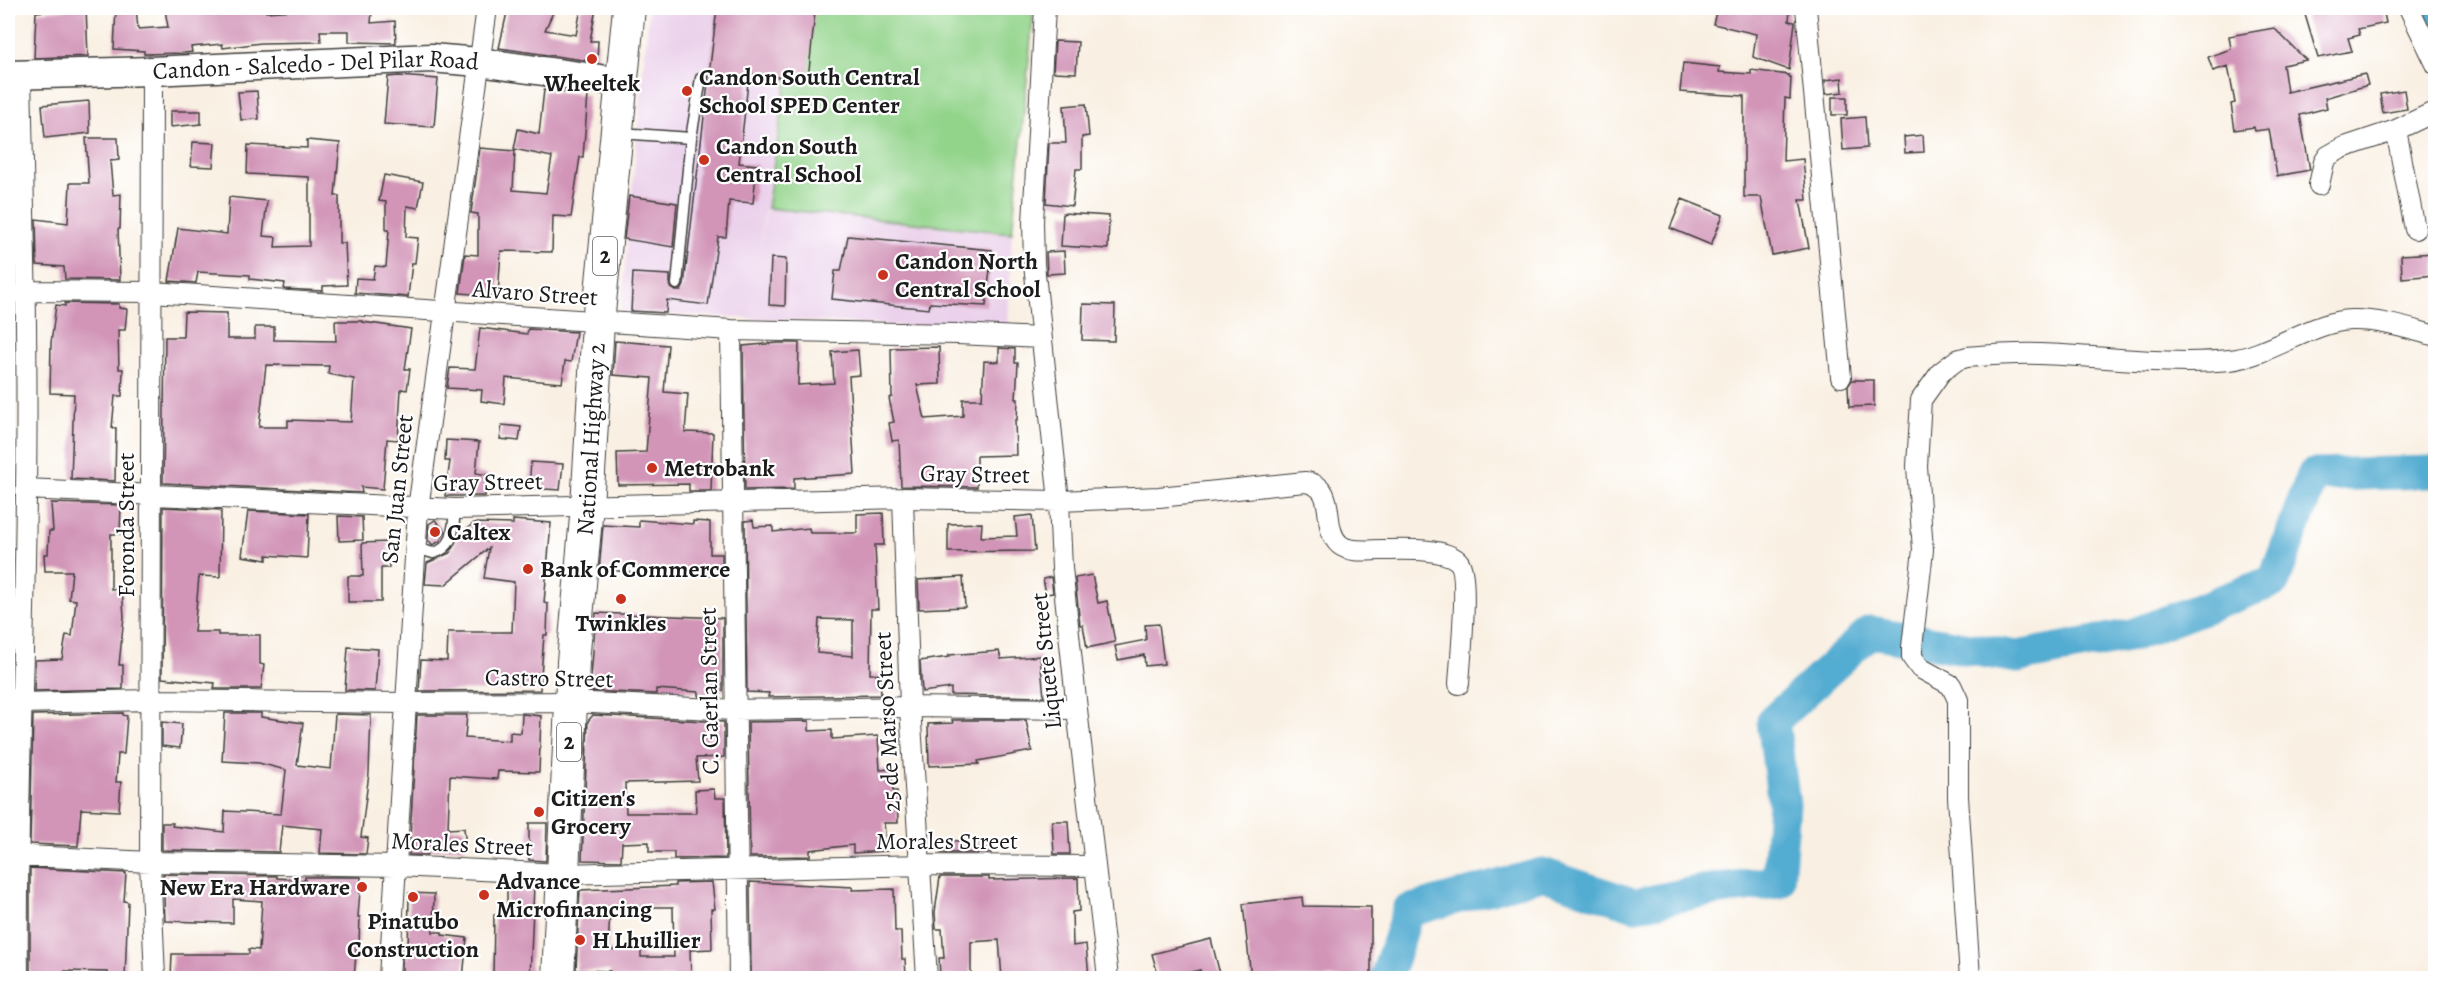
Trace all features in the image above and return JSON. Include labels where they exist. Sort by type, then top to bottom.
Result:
[{"type":"main road","name":"National Highway 2","points":[[558,978],[571,702],[587,506],[598,323],[628,8]]},
{"type":"main road","name":"Candon - Salcedo - Del Pilar Road","points":[[14,75],[431,58],[479,62],[622,82]]},
{"type":"street","name":"San Juan Street","points":[[388,978],[397,866],[418,509],[487,8]]},
{"type":"street","name":"Liquete Street","points":[[1045,8],[1033,222],[1034,264],[1059,501],[1062,568],[1108,978]]},
{"type":"street","points":[[1806,8],[1841,377]]},
{"type":"street","points":[[2409,8],[2436,64]]},
{"type":"street","name":"Foronda Street","points":[[152,71],[150,862],[155,978]]},
{"type":"street","points":[[14,75],[26,291],[26,489],[20,703],[12,856],[18,978]]},
{"type":"street","points":[[2319,185],[2324,162],[2328,156],[2342,148],[2396,130],[2436,111]]},
{"type":"street","points":[[2396,130],[2415,229]]},
{"type":"street","name":"Alvaro Street","points":[[26,291],[152,292],[731,330],[1041,338]]},
{"type":"street","points":[[1970,978],[1958,797],[1958,700],[1951,685],[1920,668],[1912,657],[1915,610],[1923,550],[1917,466],[1921,400],[1941,372],[1957,360],[1967,357],[2040,354],[2141,361],[2231,360],[2246,357],[2313,331],[2350,320],[2389,324],[2436,336]]},
{"type":"street","name":"C. Gaerlan Street","points":[[731,330],[739,978]]},
{"type":"street","name":"Gray Street","points":[[26,489],[455,509],[903,498],[1059,501],[1159,497],[1305,482],[1314,483],[1320,486],[1324,495],[1336,539],[1346,548],[1417,550],[1444,554],[1456,559],[1461,565],[1463,594],[1459,684]]},
{"type":"street","name":"25 de Marso Street","points":[[903,498],[910,706],[927,978]]},
{"type":"street","name":"Castro Street","points":[[20,703],[150,700],[571,702],[734,710],[910,706],[1077,709]]},
{"type":"street","name":"Morales Street","points":[[12,856],[150,862],[397,866],[562,874],[921,865],[1095,866]]},
{"type":"lane","points":[[677,284],[691,138],[701,78]]},
{"type":"lane","points":[[616,133],[691,138]]},
{"type":"lane","points":[[416,548],[433,553],[446,546],[452,538],[455,509]]},
{"type":"shaded area","name":"Candon South Central School","points":[[649,8],[797,8],[759,252],[767,208],[1012,233],[1008,331],[621,312]]},
{"type":"green space","points":[[798,8],[1034,8],[1012,233],[767,208]]},
{"type":"water","points":[[2412,8],[2435,8],[2435,48]]},
{"type":"building","points":[[86,8],[88,56],[34,58],[36,12]]},
{"type":"building","points":[[116,8],[136,8],[138,29],[168,27],[165,10],[190,8],[265,8],[266,12],[310,8],[348,8],[348,11],[372,11],[371,23],[395,21],[396,43],[349,42],[349,31],[320,31],[321,42],[261,43],[223,48],[222,44],[191,47],[192,52],[144,54],[144,51],[114,49]]},
{"type":"building","points":[[508,8],[555,8],[545,30],[576,35],[581,8],[596,8],[590,41],[598,41],[597,62],[499,48]]},
{"type":"building","points":[[717,8],[766,8],[815,12],[808,80],[749,74],[739,163],[757,165],[753,203],[729,201],[726,237],[718,237],[708,305],[667,300],[666,313],[631,311],[633,273],[670,275],[670,287],[676,291],[681,291],[684,285]]},
{"type":"building","points":[[1717,8],[1790,8],[1789,21],[1795,22],[1789,70],[1753,57],[1756,34],[1713,24]]},
{"type":"building","points":[[2303,8],[2383,8],[2386,23],[2358,29],[2360,35],[2348,38],[2352,51],[2318,58]]},
{"type":"building","points":[[2274,28],[2306,60],[2283,65],[2287,92],[2365,74],[2368,85],[2325,98],[2327,108],[2300,115],[2310,170],[2277,176],[2269,129],[2255,131],[2254,127],[2235,130],[2231,104],[2235,103],[2228,66],[2213,71],[2208,57],[2231,49],[2229,36]]},
{"type":"building","points":[[1055,41],[1078,42],[1076,73],[1053,72]]},
{"type":"building","points":[[1683,63],[1720,67],[1719,72],[1751,74],[1751,70],[1791,77],[1790,99],[1785,98],[1783,161],[1803,159],[1807,200],[1800,200],[1809,248],[1772,255],[1761,197],[1744,197],[1744,96],[1680,92]]},
{"type":"building","points":[[388,77],[438,79],[434,127],[384,124]]},
{"type":"building","points":[[1842,78],[1843,92],[1826,94],[1825,80]]},
{"type":"building","points":[[544,90],[588,95],[583,157],[580,157],[571,217],[553,216],[552,252],[501,251],[498,296],[460,293],[465,254],[478,255],[478,214],[471,213],[480,148],[515,151],[513,190],[546,193],[552,157],[514,149],[518,129],[539,134]]},
{"type":"building","points":[[2404,90],[2407,109],[2383,113],[2380,94]]},
{"type":"building","points":[[257,91],[259,119],[241,120],[238,92]]},
{"type":"building","points":[[1832,97],[1847,97],[1847,115],[1832,115]]},
{"type":"building","points":[[89,101],[90,133],[45,138],[42,105]]},
{"type":"building","points":[[1086,104],[1089,136],[1082,137],[1082,169],[1076,169],[1072,206],[1046,203],[1049,143],[1066,143],[1064,106]]},
{"type":"building","points":[[170,111],[201,111],[201,124],[170,127]]},
{"type":"building","points":[[1865,117],[1867,148],[1843,150],[1841,119]]},
{"type":"building","points":[[1923,135],[1924,152],[1905,153],[1904,137]]},
{"type":"building","points":[[86,138],[118,138],[119,160],[110,161],[113,195],[121,194],[120,229],[118,229],[120,280],[65,279],[64,267],[37,265],[36,219],[68,223],[70,183],[89,183]]},
{"type":"building","points":[[307,140],[340,143],[335,196],[339,196],[339,243],[345,243],[347,285],[323,286],[323,291],[284,289],[285,283],[250,279],[250,275],[198,272],[196,283],[169,281],[178,228],[227,234],[229,197],[267,201],[263,236],[276,237],[275,247],[309,246],[309,177],[247,174],[248,145],[307,148]]},
{"type":"building","points":[[193,142],[215,143],[213,167],[191,166]]},
{"type":"building","points":[[384,175],[423,182],[418,208],[407,206],[406,237],[418,238],[408,297],[355,293],[356,278],[373,279],[375,266],[386,267],[389,230],[386,230],[386,202],[379,201]]},
{"type":"building","points":[[629,196],[677,203],[673,247],[624,239]]},
{"type":"building","points":[[1682,199],[1723,215],[1711,245],[1670,228]]},
{"type":"building","points":[[1063,213],[1109,216],[1108,249],[1061,246]]},
{"type":"building","points":[[848,236],[992,250],[986,306],[930,303],[929,309],[832,299],[835,271],[841,271]]},
{"type":"building","points":[[1064,251],[1065,273],[1047,274],[1046,252]]},
{"type":"building","points":[[2436,253],[2436,275],[2402,278],[2401,255]]},
{"type":"building","points":[[771,258],[786,259],[785,306],[769,305]]},
{"type":"building","points":[[65,303],[119,304],[119,308],[127,309],[125,330],[118,330],[119,369],[123,369],[122,396],[115,396],[112,428],[116,428],[115,481],[71,479],[74,394],[50,393],[51,343],[56,305],[65,306]]},
{"type":"building","points":[[1083,304],[1115,305],[1114,341],[1082,340]]},
{"type":"building","points":[[184,312],[227,313],[227,339],[255,339],[255,327],[274,327],[274,340],[336,341],[335,321],[363,321],[411,329],[405,369],[410,369],[407,390],[401,389],[398,440],[387,439],[383,489],[361,487],[362,493],[163,483],[165,337],[183,337]],"holes":[[[266,365],[329,366],[328,374],[354,379],[351,422],[288,420],[288,427],[259,427]]]},
{"type":"building","points":[[480,328],[527,334],[528,329],[576,332],[571,362],[565,361],[562,383],[506,378],[504,404],[481,401],[482,390],[447,388],[450,368],[475,369]]},
{"type":"building","points":[[615,341],[668,345],[664,392],[688,394],[685,432],[713,433],[711,491],[689,491],[689,484],[618,485],[617,453],[646,452],[652,378],[613,375]]},
{"type":"building","points":[[799,343],[798,385],[834,383],[832,352],[858,350],[860,375],[849,376],[855,474],[794,478],[794,489],[745,490],[743,346]]},
{"type":"building","points":[[939,347],[940,384],[917,385],[925,419],[963,416],[963,399],[982,399],[984,361],[999,362],[999,348],[1015,349],[1015,363],[1018,363],[1016,455],[977,456],[977,487],[901,486],[899,440],[892,441],[889,423],[894,422],[889,398],[892,397],[891,348]]},
{"type":"building","points":[[1852,380],[1874,380],[1874,406],[1849,407],[1848,386]]},
{"type":"building","points":[[502,425],[521,427],[519,441],[500,439]]},
{"type":"building","points":[[446,440],[479,442],[476,473],[488,475],[485,496],[445,496],[450,461],[445,461]]},
{"type":"building","points":[[531,462],[563,464],[560,490],[529,488]]},
{"type":"building","points":[[51,503],[121,505],[120,534],[111,534],[111,589],[122,588],[124,617],[119,665],[123,665],[123,689],[34,691],[35,660],[62,659],[66,635],[72,636],[76,600],[69,599],[72,571],[45,571],[44,554],[48,554],[49,531],[53,531]]},
{"type":"building","points":[[163,507],[221,510],[220,577],[199,576],[194,632],[218,632],[218,635],[260,635],[260,664],[264,665],[261,689],[214,689],[215,683],[162,678]]},
{"type":"building","points":[[248,511],[309,514],[307,558],[267,555],[267,560],[242,556]]},
{"type":"building","points":[[883,513],[884,545],[875,545],[878,609],[871,609],[870,674],[880,674],[881,695],[768,697],[769,693],[747,692],[745,521],[753,520],[754,527],[773,526],[773,532],[809,528],[810,533],[857,533],[857,514]],"holes":[[[819,619],[853,620],[853,656],[817,653]]]},
{"type":"building","points":[[1032,515],[1035,551],[948,552],[948,524],[982,523],[981,537],[1017,536],[1015,517]]},
{"type":"building","points":[[338,516],[362,517],[363,540],[339,541]]},
{"type":"building","points":[[435,520],[445,531],[440,541],[433,545],[428,540],[429,524]]},
{"type":"building","points":[[513,520],[551,523],[544,603],[548,604],[547,635],[544,635],[540,690],[419,691],[421,660],[447,661],[448,632],[512,632],[514,582],[484,578],[489,548],[445,585],[425,584],[427,563],[450,553],[459,535],[474,523],[513,524]]},
{"type":"building","points":[[639,520],[693,524],[693,521],[710,522],[710,554],[722,554],[722,573],[709,572],[709,576],[636,570],[636,573],[610,570],[610,573],[599,572],[603,525],[639,527]]},
{"type":"building","points":[[388,542],[389,568],[381,568],[381,602],[348,602],[348,576],[363,576],[362,543]]},
{"type":"building","points":[[1092,575],[1098,603],[1107,601],[1115,642],[1087,648],[1083,625],[1080,625],[1075,578]]},
{"type":"building","points":[[963,577],[965,607],[919,609],[918,580]]},
{"type":"building","points":[[1051,577],[1053,593],[1046,594],[1043,579]]},
{"type":"building","points":[[596,613],[723,618],[723,691],[713,690],[713,697],[699,696],[699,692],[656,689],[656,694],[590,691]]},
{"type":"building","points":[[1159,624],[1164,664],[1145,666],[1144,655],[1118,660],[1115,646],[1146,640],[1145,625]]},
{"type":"building","points":[[348,647],[378,649],[375,691],[345,690]]},
{"type":"building","points":[[999,651],[1001,659],[1040,656],[1044,697],[951,695],[951,688],[922,692],[920,661],[949,657],[949,655]]},
{"type":"building","points":[[123,713],[127,716],[124,754],[118,754],[116,782],[121,782],[119,811],[81,809],[78,846],[30,844],[33,715]]},
{"type":"building","points":[[225,713],[261,713],[261,717],[303,723],[297,765],[331,769],[335,714],[371,715],[369,773],[361,837],[368,838],[366,854],[320,853],[322,829],[282,825],[279,852],[162,850],[162,823],[224,832],[225,811],[281,814],[286,770],[259,763],[222,761]]},
{"type":"building","points":[[522,714],[541,716],[539,772],[498,771],[497,779],[450,776],[448,829],[464,828],[466,847],[427,850],[427,855],[409,855],[417,715],[467,715],[465,738],[510,741],[510,732],[521,733]]},
{"type":"building","points":[[593,715],[724,722],[724,757],[696,758],[698,781],[625,783],[626,813],[696,813],[695,790],[714,789],[715,798],[725,798],[726,858],[674,859],[674,852],[649,852],[649,842],[622,843],[621,861],[582,860],[588,721]]},
{"type":"building","points":[[952,720],[1026,720],[1032,751],[978,761],[979,764],[929,766],[928,724],[953,723]]},
{"type":"building","points":[[809,721],[809,731],[832,730],[832,739],[878,736],[880,770],[891,769],[893,791],[897,791],[898,823],[884,823],[887,851],[853,853],[853,845],[810,850],[810,856],[750,857],[748,722]]},
{"type":"building","points":[[162,722],[182,724],[180,748],[162,746]]},
{"type":"building","points":[[1052,821],[1068,821],[1070,854],[1054,854]]},
{"type":"building","points":[[529,823],[547,823],[546,861],[529,860]]},
{"type":"building","points":[[942,840],[991,843],[991,853],[941,853]]},
{"type":"building","points":[[30,868],[126,873],[124,901],[128,902],[125,978],[108,978],[108,972],[65,971],[65,978],[30,978]]},
{"type":"building","points":[[163,874],[277,876],[277,878],[305,880],[305,877],[361,877],[359,942],[357,942],[354,978],[171,978],[172,954],[249,954],[249,949],[259,950],[262,901],[233,899],[233,923],[165,921]]},
{"type":"building","points":[[940,877],[989,877],[989,880],[1078,878],[1079,911],[1072,912],[1073,946],[1086,944],[1089,978],[1002,978],[999,940],[971,942],[971,975],[940,976],[939,958],[944,958],[942,929],[936,929],[935,912]]},
{"type":"building","points":[[712,882],[715,909],[711,909],[712,949],[690,950],[691,978],[610,978],[610,971],[576,970],[580,890],[675,886],[675,883]],"holes":[[[637,907],[673,907],[674,957],[641,957],[641,949],[608,950],[610,911],[637,911]]]},
{"type":"building","points":[[750,882],[853,887],[852,890],[894,889],[895,931],[901,931],[902,959],[905,959],[906,977],[845,978],[845,974],[809,977],[808,973],[775,973],[775,978],[751,978]]},
{"type":"building","points":[[507,884],[534,885],[530,978],[493,978],[494,915],[507,915]]},
{"type":"building","points":[[409,893],[434,894],[433,932],[467,938],[463,978],[402,978],[402,957],[408,957]]},
{"type":"building","points":[[1302,897],[1303,906],[1371,907],[1371,978],[1251,978],[1243,904]]},
{"type":"building","points":[[1211,939],[1221,978],[1202,978],[1200,970],[1159,978],[1152,954]]},
{"type":"waterway","points":[[1386,978],[1408,911],[1542,874],[1635,905],[1703,891],[1778,882],[1784,805],[1773,721],[1870,632],[2017,657],[2132,635],[2274,581],[2313,475],[2436,472]]},
{"type":"place","name":"Wheeltek","points":[[592,59]]},
{"type":"place","name":"Candon South Central School SPED Center","points":[[687,91]]},
{"type":"place","name":"Candon South Central School","points":[[704,160]]},
{"type":"place","name":"Candon North Central School","points":[[883,275]]},
{"type":"place","name":"Metrobank","points":[[652,468]]},
{"type":"place","name":"Caltex","points":[[435,532]]},
{"type":"place","name":"Bank of Commerce","points":[[528,569]]},
{"type":"place","name":"Twinkles","points":[[621,599]]},
{"type":"place","name":"Citizen's Grocery","points":[[539,812]]},
{"type":"place","name":"New Era Hardware","points":[[362,887]]},
{"type":"place","name":"Advance Microfinancing","points":[[484,895]]},
{"type":"place","name":"Pinatubo Construction","points":[[413,897]]},
{"type":"place","name":"H Lhuillier","points":[[580,940]]}]
